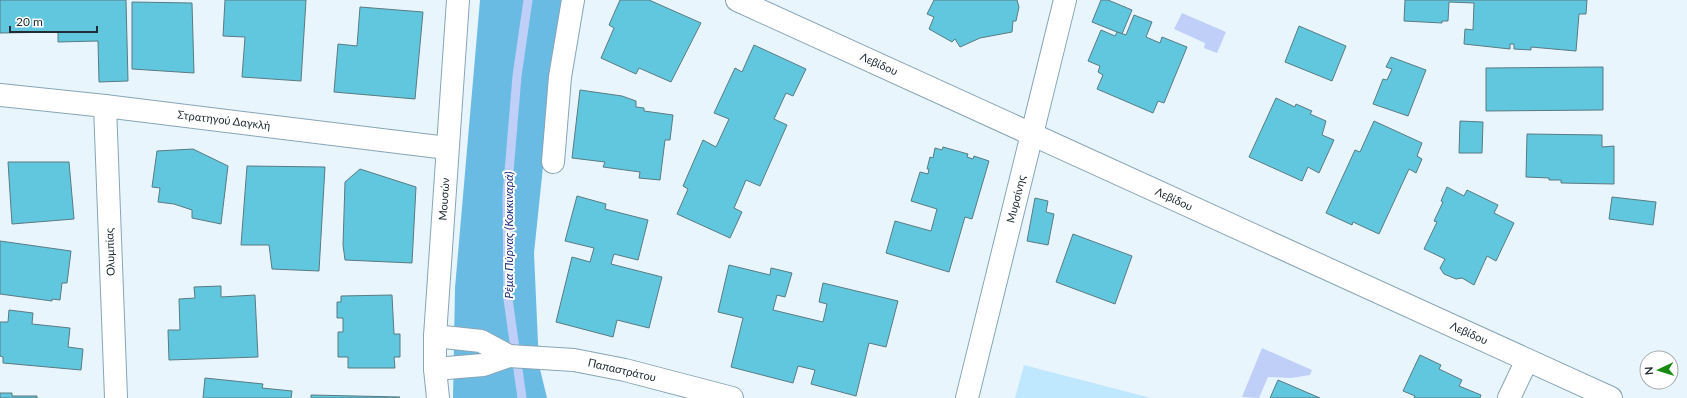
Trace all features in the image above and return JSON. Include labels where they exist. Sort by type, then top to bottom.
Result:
[{"type":"street","name":"Μουσών","points":[[438,398],[435,369],[435,336],[458,0]]},
{"type":"street","points":[[553,162],[560,77],[573,0]]},
{"type":"street","name":"Λεβίδου","points":[[737,0],[1611,398]]},
{"type":"street","name":"Μυρσίνης","points":[[967,398],[1065,0]]},
{"type":"street","name":"Στρατηγού Δαγκλή","points":[[0,95],[105,106],[447,148]]},
{"type":"street","name":"Ολυμπίας","points":[[105,106],[116,398]]},
{"type":"street","name":"Παπαστράτου","points":[[435,336],[481,341],[509,356]]},
{"type":"street","name":"Παπαστράτου","points":[[435,369],[483,365],[509,356],[574,360],[625,370],[732,398]]},
{"type":"street","points":[[1509,398],[1527,360]]},
{"type":"shaded area","points":[[480,0],[567,0],[552,80],[534,253],[539,365],[547,398],[453,398],[455,288]]},
{"type":"shaded area","points":[[1182,13],[1226,32],[1217,53],[1204,48],[1205,43],[1174,29]]},
{"type":"shaded area","points":[[1262,348],[1312,370],[1310,375],[1291,378],[1268,377],[1259,398],[1242,397]]},
{"type":"shaded area","points":[[1024,365],[1151,398],[1015,398]]},
{"type":"building","points":[[0,0],[126,0],[128,81],[99,82],[98,41],[58,42],[58,32],[0,33]]},
{"type":"building","points":[[225,0],[306,0],[301,81],[242,77],[245,37],[223,36]]},
{"type":"building","points":[[620,0],[649,0],[701,23],[671,82],[639,68],[636,74],[601,58],[614,28],[609,25]]},
{"type":"building","points":[[934,0],[1017,0],[1019,7],[1016,21],[1013,21],[1012,32],[980,38],[960,47],[955,39],[952,42],[929,29],[934,17],[927,14]]},
{"type":"building","points":[[1101,0],[1108,0],[1132,10],[1122,34],[1092,22]]},
{"type":"building","points":[[1405,0],[1587,0],[1586,14],[1579,14],[1576,51],[1531,47],[1531,50],[1514,49],[1514,44],[1510,44],[1510,49],[1464,44],[1465,29],[1473,30],[1474,3],[1449,2],[1448,21],[1442,21],[1442,23],[1404,21]]},
{"type":"building","points":[[132,2],[192,3],[194,73],[132,69]]},
{"type":"building","points":[[360,7],[423,12],[415,99],[334,92],[338,44],[357,46]]},
{"type":"building","points":[[1134,15],[1152,22],[1146,37],[1160,43],[1162,37],[1187,47],[1164,103],[1158,101],[1153,113],[1097,89],[1103,75],[1098,72],[1100,66],[1088,61],[1101,30],[1115,36],[1117,32],[1126,35]]},
{"type":"building","points":[[1299,26],[1346,46],[1332,81],[1285,62]]},
{"type":"building","points":[[754,45],[806,69],[793,96],[786,93],[774,119],[787,125],[760,186],[746,180],[734,208],[742,212],[730,238],[677,214],[688,189],[683,186],[703,140],[716,147],[729,119],[714,113],[735,68],[742,72]]},
{"type":"building","points":[[1391,57],[1426,70],[1408,116],[1373,104],[1383,79],[1387,80],[1392,69],[1386,67]]},
{"type":"building","points":[[1603,67],[1603,110],[1486,111],[1486,68]]},
{"type":"building","points":[[580,90],[622,96],[636,101],[636,107],[644,108],[644,111],[673,115],[670,140],[665,140],[660,180],[639,178],[640,172],[603,167],[605,162],[572,158]]},
{"type":"building","points":[[1276,98],[1295,107],[1296,104],[1312,111],[1310,114],[1326,121],[1322,135],[1334,140],[1319,173],[1308,167],[1302,181],[1249,157]]},
{"type":"building","points":[[1374,121],[1422,143],[1417,156],[1422,159],[1416,173],[1409,169],[1379,234],[1353,222],[1352,225],[1326,213],[1355,150],[1360,152]]},
{"type":"building","points":[[1460,121],[1483,122],[1482,153],[1459,153]]},
{"type":"building","points":[[1527,134],[1602,135],[1602,147],[1614,146],[1614,184],[1561,183],[1561,180],[1526,177]]},
{"type":"building","points":[[943,147],[968,154],[967,157],[973,159],[974,156],[989,161],[972,219],[965,217],[949,272],[886,253],[895,221],[931,231],[937,209],[911,201],[920,172],[928,174],[929,169],[927,169],[930,157],[933,158],[935,148],[942,150]]},
{"type":"building","points":[[193,149],[228,166],[221,224],[192,218],[192,210],[174,204],[158,202],[160,188],[152,187],[157,151]]},
{"type":"building","points":[[8,162],[69,162],[74,219],[12,224]]},
{"type":"building","points":[[247,166],[325,167],[319,271],[272,269],[269,245],[241,245]]},
{"type":"building","points":[[360,169],[416,187],[412,263],[345,260],[343,245],[345,182]]},
{"type":"building","points":[[1447,187],[1464,196],[1467,190],[1498,205],[1494,213],[1514,223],[1496,261],[1487,256],[1474,285],[1462,278],[1456,279],[1444,274],[1440,268],[1445,259],[1424,249],[1437,222],[1434,221],[1443,202],[1441,201]]},
{"type":"building","points":[[577,196],[606,204],[605,209],[648,220],[638,260],[614,254],[611,264],[662,277],[649,328],[617,320],[613,337],[556,322],[572,257],[590,262],[594,248],[565,241]]},
{"type":"building","points":[[1612,197],[1656,202],[1653,225],[1609,219]]},
{"type":"building","points":[[1035,198],[1048,201],[1046,212],[1054,214],[1048,245],[1027,241]]},
{"type":"building","points":[[1073,234],[1132,256],[1115,304],[1056,282]]},
{"type":"building","points":[[0,241],[71,251],[67,283],[62,283],[60,300],[52,299],[52,301],[0,294]]},
{"type":"building","points":[[729,265],[770,275],[771,268],[792,273],[785,297],[777,295],[773,310],[823,322],[827,304],[819,302],[823,283],[898,301],[886,347],[869,343],[856,396],[811,384],[815,370],[798,366],[793,383],[731,367],[743,318],[718,312]]},
{"type":"building","points":[[221,286],[221,297],[255,295],[258,357],[169,360],[168,330],[180,330],[179,299],[195,298],[194,287]]},
{"type":"building","points":[[392,295],[394,334],[400,334],[400,357],[394,357],[395,368],[348,368],[348,357],[338,357],[338,332],[343,332],[343,318],[337,318],[337,302],[341,302],[341,296]]},
{"type":"building","points":[[9,310],[33,313],[32,324],[70,328],[68,347],[83,349],[81,370],[3,363],[3,357],[0,356],[0,322],[8,322]]},
{"type":"building","points":[[1420,355],[1441,365],[1439,369],[1462,380],[1459,386],[1481,395],[1480,398],[1414,398],[1415,396],[1403,391]]},
{"type":"building","points":[[205,378],[263,384],[262,388],[292,391],[291,398],[203,398]]},
{"type":"building","points":[[1278,380],[1320,398],[1270,398]]},
{"type":"building","points":[[0,393],[12,393],[12,396],[37,396],[37,398],[0,398]]},
{"type":"building","points":[[311,395],[400,397],[311,398]]},
{"type":"waterway","name":"Ρέμα Πύρνας (Κοκκιναρά)","points":[[522,398],[508,299],[507,196],[517,76],[528,0]]}]
